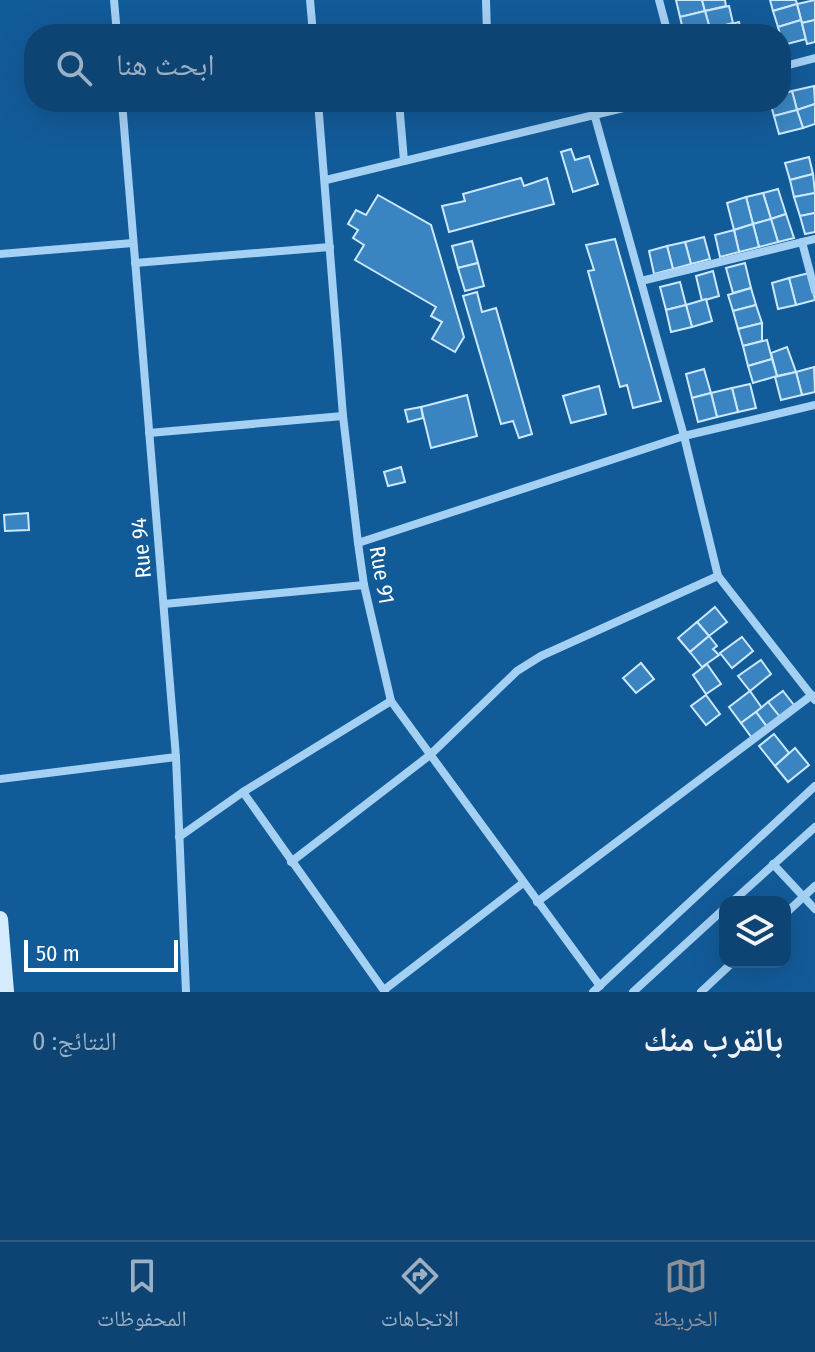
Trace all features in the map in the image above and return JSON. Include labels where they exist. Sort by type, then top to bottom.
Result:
[{"type":"main road","points":[[0,919],[6,992]]},
{"type":"street","points":[[114,0],[116,24]]},
{"type":"street","points":[[310,0],[312,24]]},
{"type":"street","points":[[486,0],[487,24]]},
{"type":"street","points":[[659,0],[665,24]]},
{"type":"street","points":[[791,64],[815,58]]},
{"type":"street","name":"Rue 94","points":[[123,112],[176,757],[186,992]]},
{"type":"street","name":"Rue 91","points":[[319,112],[343,416],[358,543],[364,585],[391,701],[596,989]]},
{"type":"street","points":[[400,112],[404,161]]},
{"type":"street","points":[[326,180],[613,112]]},
{"type":"street","points":[[537,902],[813,698],[718,576],[684,436],[595,117]]},
{"type":"street","points":[[641,281],[815,239]]},
{"type":"street","points":[[802,242],[815,291]]},
{"type":"street","points":[[0,254],[133,243]]},
{"type":"street","points":[[135,263],[330,247]]},
{"type":"street","points":[[358,543],[684,436],[815,405]]},
{"type":"street","points":[[149,433],[343,416]]},
{"type":"street","points":[[291,862],[430,755],[517,671],[541,656],[718,576]]},
{"type":"street","points":[[164,604],[364,585]]},
{"type":"street","points":[[179,837],[243,792],[391,701]]},
{"type":"street","points":[[0,779],[176,757]]},
{"type":"street","points":[[596,989],[815,786]]},
{"type":"street","points":[[243,792],[384,991],[523,883]]},
{"type":"street","points":[[738,896],[815,827]]},
{"type":"street","points":[[773,864],[815,909]]},
{"type":"street","points":[[791,908],[815,886]]},
{"type":"street","points":[[633,992],[719,913]]},
{"type":"street","points":[[701,992],[727,968]]},
{"type":"building","points":[[676,0],[702,0],[705,11],[680,17]]},
{"type":"building","points":[[702,0],[725,0],[726,6],[705,11]]},
{"type":"building","points":[[770,0],[796,0],[797,4],[773,11]]},
{"type":"building","points":[[815,0],[815,20],[802,23],[797,4]]},
{"type":"building","points":[[797,4],[801,20],[777,24],[773,11]]},
{"type":"building","points":[[729,6],[733,23],[709,24],[705,11]]},
{"type":"building","points":[[705,11],[709,24],[682,24],[680,17]]},
{"type":"building","points":[[801,20],[806,39],[791,43],[791,24],[788,24]]},
{"type":"building","points":[[815,20],[815,42],[807,44],[802,23]]},
{"type":"building","points":[[814,86],[815,104],[797,110],[792,91]]},
{"type":"building","points":[[791,91],[797,110],[791,112]]},
{"type":"building","points":[[815,104],[815,124],[803,128],[797,110]]},
{"type":"building","points":[[797,110],[803,128],[779,134],[774,116]]},
{"type":"building","points":[[571,149],[575,160],[589,156],[598,184],[573,192],[561,152]]},
{"type":"building","points":[[809,157],[813,174],[790,180],[785,163]]},
{"type":"building","points":[[813,174],[815,193],[794,197],[790,180]]},
{"type":"building","points":[[521,178],[524,186],[547,178],[554,204],[449,232],[442,206],[465,201],[463,194]]},
{"type":"building","points":[[778,189],[786,214],[771,219],[763,193]]},
{"type":"building","points":[[763,193],[771,219],[753,224],[746,197]]},
{"type":"building","points":[[815,193],[815,213],[800,216],[794,197]]},
{"type":"building","points":[[378,195],[431,225],[464,337],[455,352],[432,339],[442,322],[431,316],[436,307],[355,260],[364,245],[353,238],[358,230],[348,224],[356,210],[366,215]]},
{"type":"building","points":[[746,197],[753,224],[734,230],[727,203]]},
{"type":"building","points":[[815,213],[815,232],[805,234],[800,216]]},
{"type":"building","points":[[786,214],[794,238],[778,242],[771,219]]},
{"type":"building","points":[[771,219],[778,242],[759,247],[753,224]]},
{"type":"building","points":[[753,224],[759,247],[739,252],[734,230]]},
{"type":"building","points":[[734,230],[739,252],[720,257],[715,235]]},
{"type":"building","points":[[704,237],[710,259],[691,264],[685,242]]},
{"type":"building","points":[[615,239],[661,401],[633,408],[627,385],[620,387],[588,271],[594,270],[586,245]]},
{"type":"building","points":[[472,241],[478,263],[458,268],[452,246]]},
{"type":"building","points":[[685,242],[691,264],[673,269],[667,246]]},
{"type":"building","points":[[667,246],[673,269],[654,274],[649,251]]},
{"type":"building","points":[[478,263],[484,286],[465,291],[458,268]]},
{"type":"building","points":[[745,263],[751,288],[733,293],[726,268]]},
{"type":"building","points":[[713,271],[719,296],[702,301],[696,276]]},
{"type":"building","points":[[809,273],[815,300],[796,305],[789,278]]},
{"type":"building","points":[[789,278],[796,305],[778,309],[772,283]]},
{"type":"building","points":[[680,282],[686,305],[666,310],[660,287]]},
{"type":"building","points":[[751,288],[756,305],[733,311],[728,295]]},
{"type":"building","points":[[477,292],[482,312],[496,308],[532,434],[519,438],[513,421],[501,424],[463,296]]},
{"type":"building","points":[[706,299],[712,321],[692,327],[686,305]]},
{"type":"building","points":[[686,305],[692,327],[671,332],[666,310]]},
{"type":"building","points":[[756,305],[762,323],[738,329],[733,311]]},
{"type":"building","points":[[762,323],[762,341],[743,346],[738,329]]},
{"type":"building","points":[[767,340],[772,359],[748,366],[743,346]]},
{"type":"building","points":[[787,347],[796,372],[777,376],[771,353]]},
{"type":"building","points":[[772,359],[777,376],[753,383],[748,366]]},
{"type":"building","points":[[814,367],[815,392],[802,395],[796,372]]},
{"type":"building","points":[[704,369],[711,393],[692,398],[686,374]]},
{"type":"building","points":[[796,372],[802,395],[781,400],[775,377]]},
{"type":"building","points":[[750,384],[756,408],[738,412],[732,388]]},
{"type":"building","points":[[599,386],[606,414],[571,423],[563,396]]},
{"type":"building","points":[[732,388],[738,412],[717,417],[711,393]]},
{"type":"building","points":[[711,393],[717,417],[698,422],[692,398]]},
{"type":"building","points":[[467,395],[477,436],[431,448],[421,407]]},
{"type":"building","points":[[421,407],[423,418],[408,422],[405,410]]},
{"type":"building","points":[[401,467],[405,482],[388,486],[384,472]]},
{"type":"building","points":[[28,513],[29,530],[5,531],[4,515]]},
{"type":"building","points":[[715,607],[727,622],[709,636],[697,622]]},
{"type":"building","points":[[697,622],[709,636],[690,652],[678,638]]},
{"type":"building","points":[[709,636],[717,646],[713,649],[719,655],[702,667],[690,652]]},
{"type":"building","points":[[742,637],[753,651],[732,668],[720,653]]},
{"type":"building","points":[[761,660],[771,674],[750,691],[738,676]]},
{"type":"building","points":[[641,663],[654,679],[636,693],[623,678]]},
{"type":"building","points":[[707,664],[721,684],[706,694],[693,675]]},
{"type":"building","points":[[750,691],[762,708],[741,723],[729,707]]},
{"type":"building","points":[[783,691],[794,705],[780,717],[768,702]]},
{"type":"building","points":[[706,695],[720,714],[706,725],[691,706]]},
{"type":"building","points":[[768,702],[780,717],[767,727],[756,712]]},
{"type":"building","points":[[756,712],[767,727],[752,738],[741,723]]},
{"type":"building","points":[[774,734],[789,753],[775,766],[759,746]]},
{"type":"building","points":[[795,748],[809,765],[788,782],[775,766]]}]
